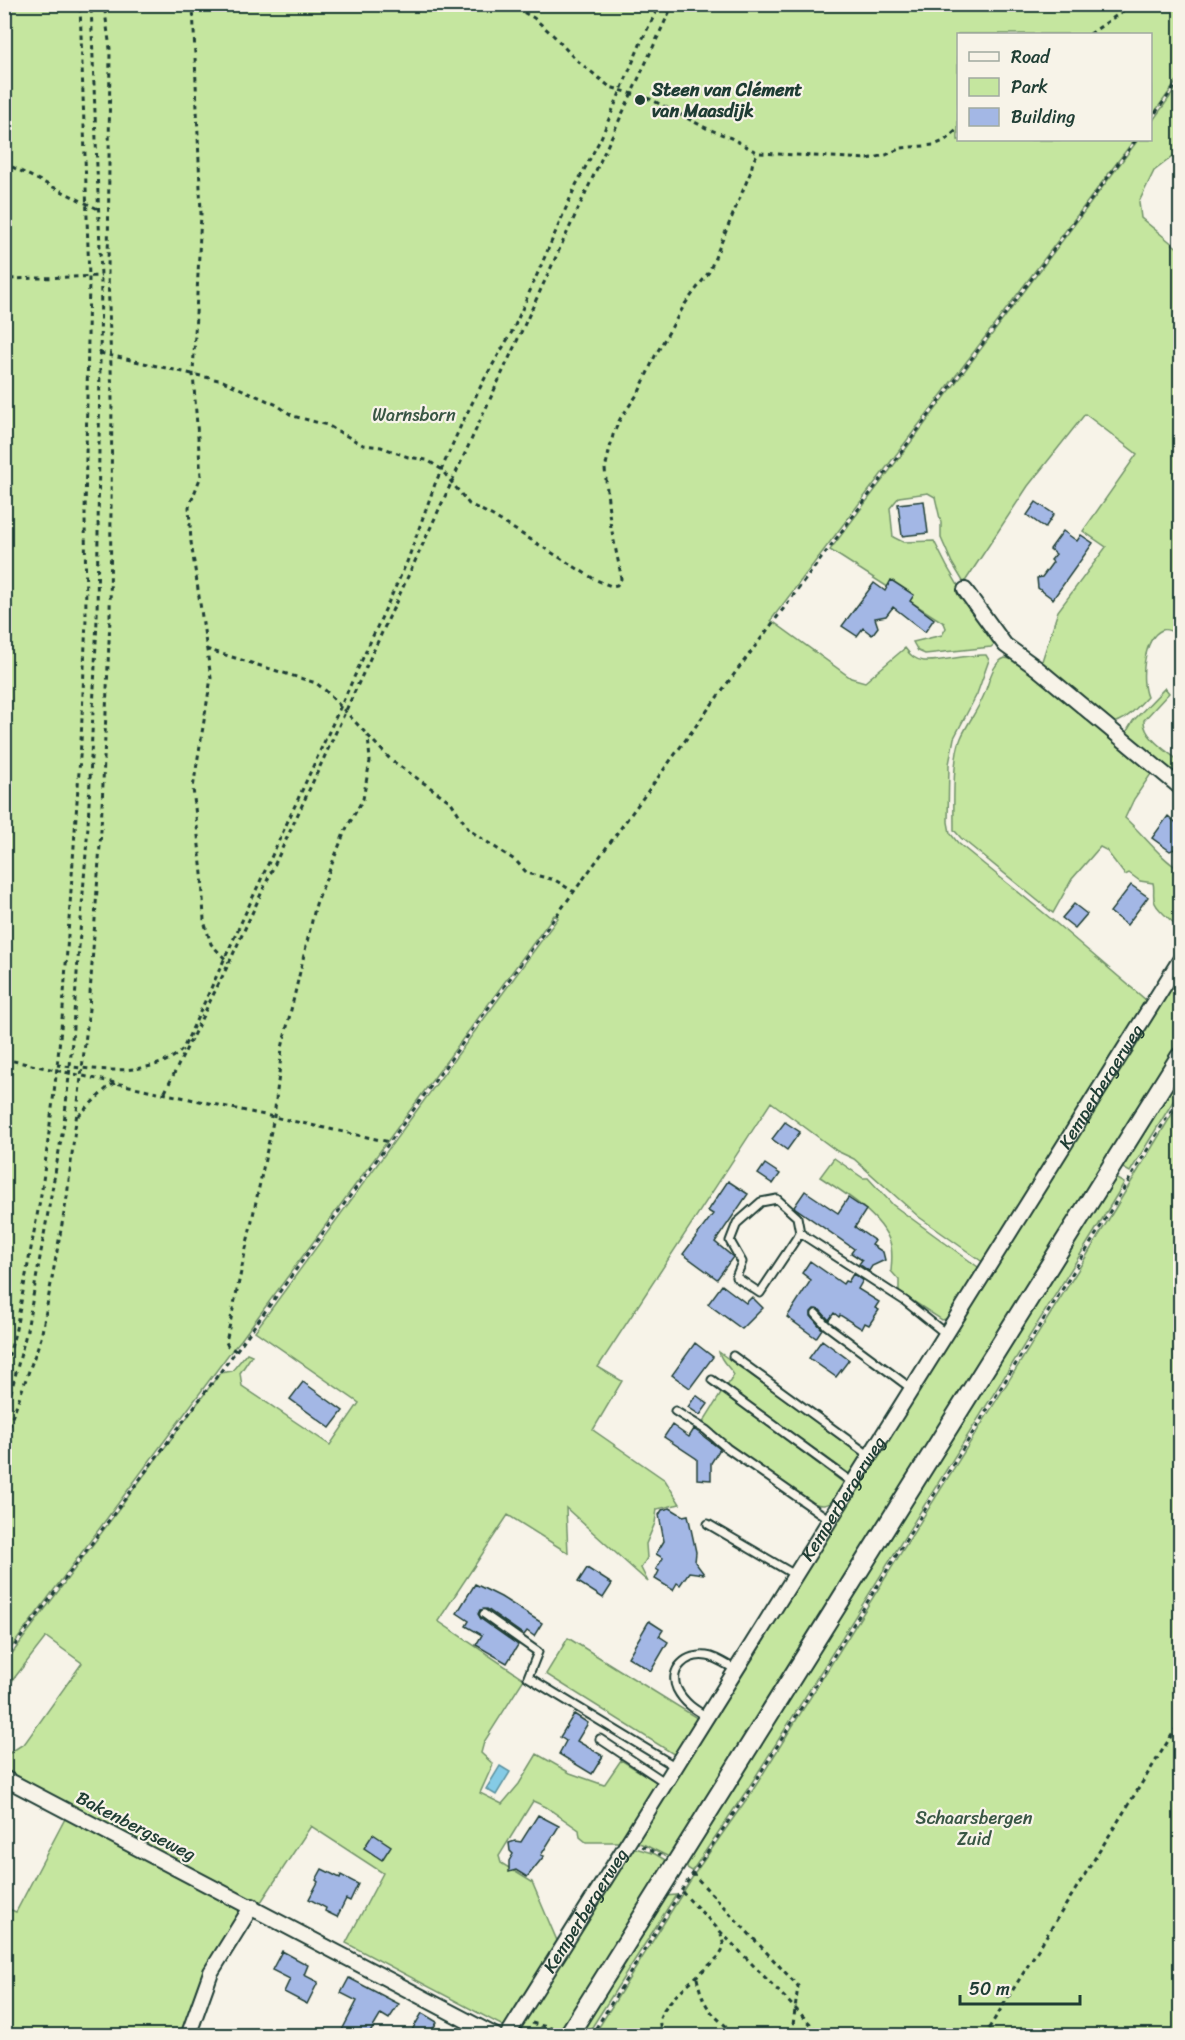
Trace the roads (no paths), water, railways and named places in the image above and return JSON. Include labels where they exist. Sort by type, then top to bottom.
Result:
[{"type":"main road","points":[[568,2036],[1180,1057]]},
{"type":"street","points":[[964,590],[988,624],[1014,653],[1038,669],[1180,788]]},
{"type":"street","name":"Kemperbergerweg","points":[[507,2036],[1180,960]]},
{"type":"street","name":"Bakenbergseweg","points":[[4,1778],[252,1906]]},
{"type":"street","points":[[188,2036],[211,1972],[252,1906],[496,2036]]},
{"type":"lane","points":[[800,1233],[759,1293],[736,1276],[742,1262],[729,1241],[736,1223],[761,1202],[777,1199],[796,1217],[800,1233],[905,1301],[946,1334]]},
{"type":"lane","points":[[816,1314],[826,1325],[912,1389]]},
{"type":"lane","points":[[733,1356],[870,1456]]},
{"type":"lane","points":[[712,1380],[853,1483]]},
{"type":"lane","points":[[675,1411],[830,1520]]},
{"type":"lane","points":[[708,1524],[795,1575]]},
{"type":"lane","points":[[484,1614],[538,1652],[528,1677],[676,1767]]},
{"type":"lane","points":[[708,1717],[691,1708],[676,1687],[675,1674],[678,1667],[684,1660],[696,1656],[709,1656],[736,1670]]},
{"type":"lane","points":[[600,1739],[666,1783]]},
{"type":"water","points":[[500,1766],[510,1772],[496,1795],[486,1789]]},
{"type":"place","name":"Steen van Clément van Maasdijk","points":[[640,100]]},
{"type":"park label","name":"Warnsborn","points":[[414,415]]},
{"type":"park label","name":"Schaarsbergen Zuid","points":[[974,1828]]}]
